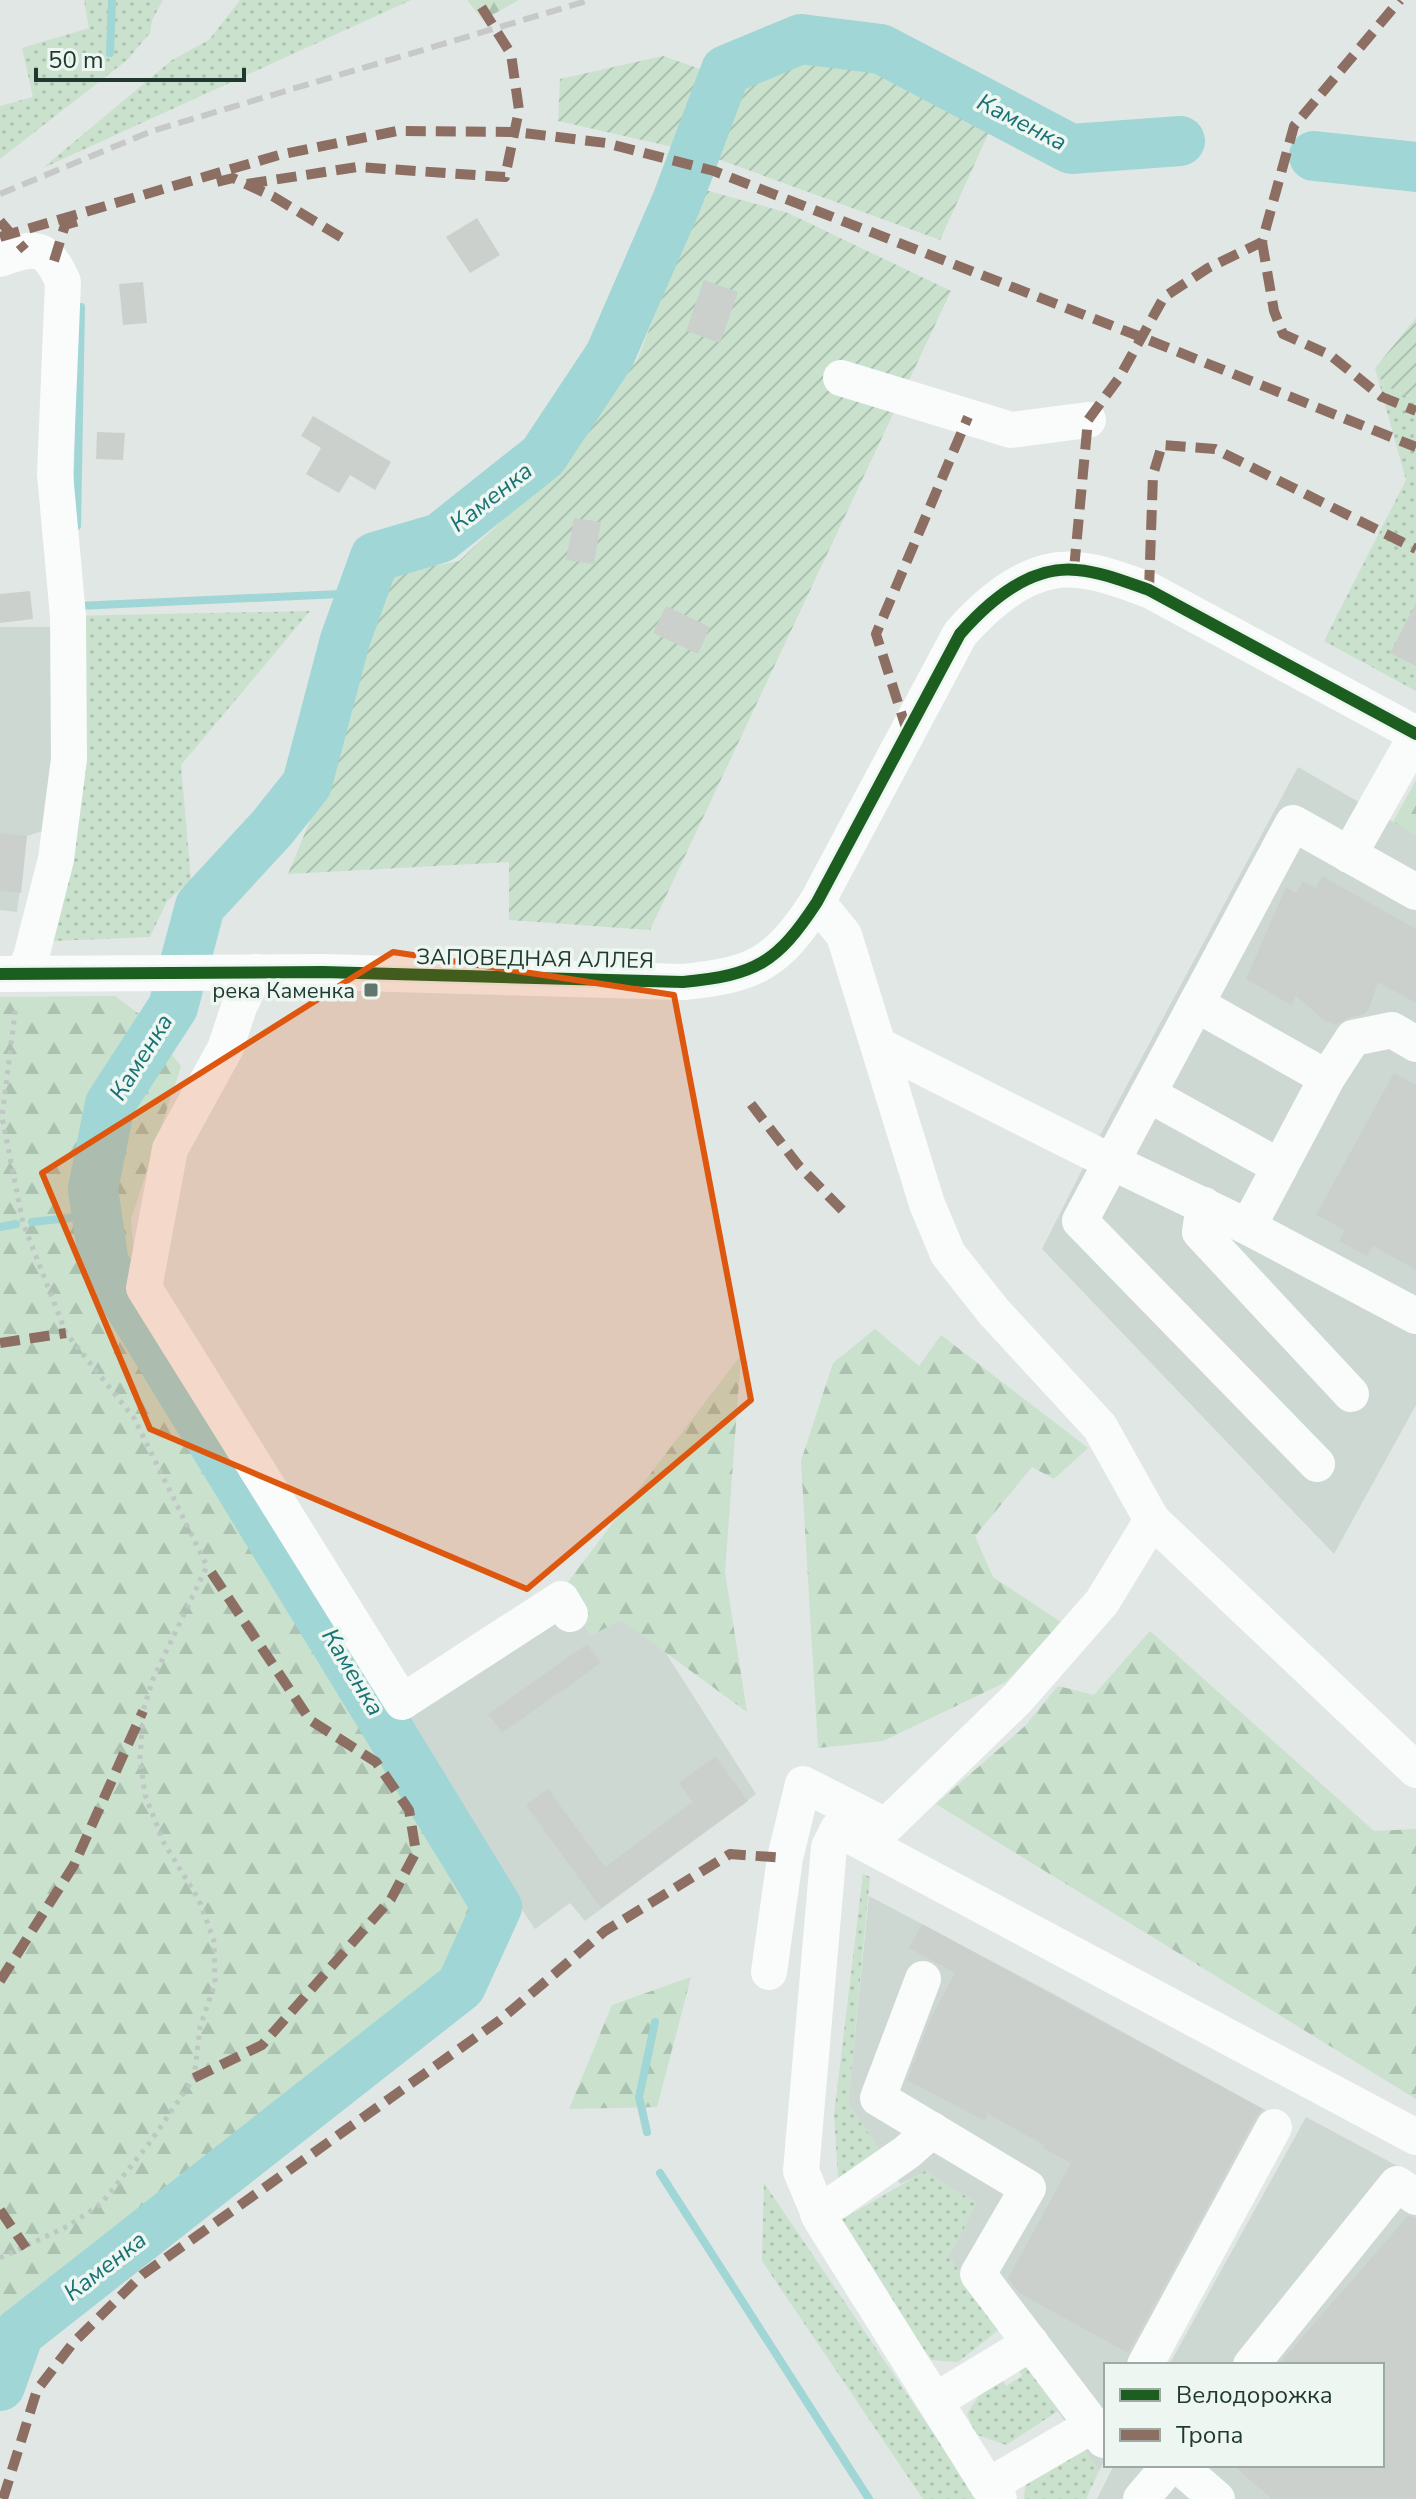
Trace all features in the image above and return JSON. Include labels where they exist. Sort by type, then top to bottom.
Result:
[{"type":"street","points":[[0,259],[25,250],[40,250],[54,261],[63,282],[55,474],[68,616],[69,759],[56,859],[31,957],[12,973]]},
{"type":"street","points":[[841,378],[1011,430],[1088,420]]},
{"type":"street","name":"ЗАПОВЕДНАЯ АЛЛЕЯ","points":[[12,973],[256,972],[668,982],[723,978],[754,969],[779,952],[799,930],[817,902],[960,634],[982,610],[1011,588],[1046,574],[1074,569],[1107,575],[1149,590],[1416,735]]},
{"type":"street","points":[[1349,855],[1416,735]]},
{"type":"street","points":[[1317,1464],[1080,1221],[1293,823],[1416,892]]},
{"type":"street","points":[[817,902],[844,935],[927,1204],[948,1254],[994,1312],[1100,1427],[1152,1520],[1416,1770]]},
{"type":"street","points":[[256,972],[239,1007],[225,1049],[170,1149],[144,1288],[402,1702],[561,1599],[570,1614]]},
{"type":"street","points":[[1196,1004],[1327,1078]]},
{"type":"street","points":[[1248,1227],[1327,1078],[1353,1038],[1392,1030],[1416,1044]]},
{"type":"street","points":[[880,1046],[1248,1227],[1416,1316]]},
{"type":"street","points":[[1148,1094],[1280,1167]]},
{"type":"street","points":[[1204,1205],[1200,1232],[1351,1394]]},
{"type":"street","points":[[769,1972],[785,1858],[803,1784],[886,1826],[1017,1699],[1093,1613],[1152,1520]]},
{"type":"street","points":[[923,1979],[878,2098],[1028,2188],[978,2274],[1099,2431],[994,2492],[818,2214],[801,2171],[829,1847],[838,1829],[1416,2137]]},
{"type":"street","points":[[1146,2363],[1274,2127]]},
{"type":"street","points":[[818,2214],[907,2152],[932,2130]]},
{"type":"street","points":[[1253,2363],[1397,2184],[1416,2197]]},
{"type":"street","points":[[935,2401],[1031,2343]]},
{"type":"street","points":[[1141,2499],[1168,2467]]},
{"type":"street","points":[[1180,2467],[1217,2499]]},
{"type":"path","points":[[0,2258],[68,2226],[101,2204],[151,2141],[194,2078],[200,2027],[215,1983],[214,1941],[199,1900],[164,1843],[145,1795],[140,1759],[143,1711],[153,1679],[207,1566],[134,1418],[66,1333],[23,1223],[2,1117],[18,986],[12,973]]},
{"type":"highlighted area","points":[[393,952],[674,995],[751,1400],[527,1589],[150,1429],[42,1173]]},
{"type":"shaded area","points":[[0,627],[58,627],[57,760],[46,830],[27,836],[17,912],[0,910]]},
{"type":"shaded area","points":[[1298,767],[1416,835],[1416,1405],[1334,1554],[1042,1249]]},
{"type":"shaded area","points":[[621,1583],[756,1794],[585,1921],[570,1903],[535,1929],[397,1722]]},
{"type":"shaded area","points":[[869,1896],[1287,2122],[1157,2363],[1104,2363],[1104,2462],[1099,2471],[949,2257],[926,2171],[900,2184],[848,2104]]},
{"type":"shaded area","points":[[1306,2117],[1416,2176],[1416,2499],[1097,2499],[1113,2467],[1384,2467],[1384,2363],[1170,2363]]},
{"type":"green space","points":[[84,0],[163,0],[152,20],[150,33],[127,60],[0,159],[0,106],[33,97],[22,48],[89,28]]},
{"type":"green space","points":[[240,0],[411,0],[43,168],[172,60],[209,40]]},
{"type":"green space","points":[[467,0],[519,0],[483,20]]},
{"type":"green space","points":[[795,48],[877,57],[944,91],[990,130],[940,240],[704,154],[558,121],[560,79],[663,56],[726,78]]},
{"type":"green space","points":[[705,190],[788,213],[951,291],[650,930],[509,920],[509,862],[288,874],[320,797],[363,641],[391,574],[459,561],[554,472],[637,360]]},
{"type":"green space","points":[[1416,318],[1416,400],[1384,385],[1375,368]]},
{"type":"green space","points":[[1375,368],[1384,385],[1416,400],[1416,691],[1324,641],[1406,480]]},
{"type":"green space","points":[[310,611],[181,765],[191,880],[167,901],[150,937],[53,941],[68,616]]},
{"type":"green space","points":[[1416,780],[1416,835],[1393,822]]},
{"type":"green space","points":[[115,996],[139,1014],[181,1066],[131,1219],[137,1290],[497,1900],[449,1972],[5,2321],[0,2335],[0,997]]},
{"type":"green space","points":[[875,1329],[919,1366],[941,1335],[1088,1448],[1054,1479],[1032,1467],[975,1536],[993,1577],[1062,1623],[1006,1682],[883,1741],[818,1748],[801,1461],[833,1363]]},
{"type":"green space","points":[[741,1355],[725,1572],[747,1712],[621,1620],[590,1636],[564,1587]]},
{"type":"green space","points":[[1150,1631],[1374,1831],[1416,1829],[1416,2099],[936,1804],[1025,1726],[1058,1686],[1094,1695]]},
{"type":"green space","points":[[863,1874],[870,1877],[848,2104],[884,2156],[839,2192],[834,2115]]},
{"type":"green space","points":[[691,1977],[657,2107],[569,2109],[612,2005]]},
{"type":"green space","points":[[925,2171],[977,2203],[949,2257],[1001,2328],[958,2362],[931,2360],[836,2223]]},
{"type":"green space","points":[[764,2183],[978,2499],[923,2499],[762,2261]]},
{"type":"green space","points":[[1025,2362],[1058,2411],[1006,2445],[975,2434],[967,2414],[980,2394],[1001,2378],[1006,2386],[1022,2376],[1018,2368]]},
{"type":"green space","points":[[1081,2444],[1099,2471],[1086,2499],[1024,2499],[1026,2479]]},
{"type":"building","points":[[477,218],[500,255],[470,273],[446,237]]},
{"type":"building","points":[[704,280],[738,292],[720,343],[686,331]]},
{"type":"building","points":[[143,282],[147,323],[123,325],[119,284]]},
{"type":"building","points":[[313,416],[391,462],[375,490],[350,475],[339,493],[306,474],[321,448],[301,436]]},
{"type":"building","points":[[97,432],[125,433],[123,460],[96,459]]},
{"type":"building","points":[[574,518],[601,522],[594,564],[566,560]]},
{"type":"building","points":[[30,591],[33,619],[0,623],[0,594]]},
{"type":"building","points":[[1416,603],[1416,666],[1390,653]]},
{"type":"building","points":[[666,606],[710,627],[698,654],[653,633]]},
{"type":"building","points":[[0,833],[27,836],[21,893],[0,891]]},
{"type":"building","points":[[1322,876],[1416,929],[1416,1003],[1378,982],[1369,1009],[1336,1025],[1324,1020],[1296,996],[1291,1005],[1246,979],[1286,887],[1296,893],[1303,881],[1316,888]]},
{"type":"building","points":[[1394,1073],[1416,1085],[1416,1270],[1373,1246],[1367,1256],[1339,1241],[1345,1230],[1316,1215]]},
{"type":"building","points":[[587,1644],[601,1663],[502,1733],[488,1714]]},
{"type":"building","points":[[715,1756],[748,1801],[601,1908],[526,1805],[548,1789],[605,1867],[693,1802],[679,1783]]},
{"type":"building","points":[[922,1924],[1263,2109],[1128,2353],[1019,2293],[1008,2278],[1071,2163],[988,2114],[985,2121],[907,2080],[930,2020],[955,1973],[909,1948]]},
{"type":"building","points":[[1408,2216],[1416,2218],[1416,2499],[1272,2499],[1235,2467],[1384,2467],[1384,2363],[1280,2363]]},
{"type":"waterway","points":[[110,53],[112,0]]},
{"type":"waterway","name":"Каменка","points":[[0,2386],[19,2333],[461,1986],[497,1907],[104,1264],[93,1189],[110,1104],[173,1007],[200,906],[272,828],[307,784],[345,640],[375,557],[440,538],[543,456],[610,355],[677,201],[726,70],[801,39],[881,49],[1071,149],[1180,141]]},
{"type":"waterway","name":"Каменка","points":[[1314,156],[1416,167]]},
{"type":"waterway","points":[[77,526],[81,307]]},
{"type":"waterway","points":[[77,606],[362,593]]},
{"type":"waterway","points":[[32,1222],[97,1215]]},
{"type":"waterway","points":[[0,1227],[16,1224]]},
{"type":"waterway","points":[[647,2132],[639,2097],[655,2022]]},
{"type":"waterway","points":[[660,2173],[869,2499]]},
{"type":"railway","points":[[0,194],[152,131],[590,0]]},
{"type":"marked path","points":[[247,184],[357,167],[505,177],[519,110],[511,54],[477,0]]},
{"type":"marked path","points":[[1074,569],[1088,420],[1119,378],[1164,297],[1208,268],[1262,242],[1294,126],[1400,0]]},
{"type":"marked path","points":[[0,237],[279,155],[397,131],[516,132],[606,143],[714,171],[1416,447]]},
{"type":"marked path","points":[[217,182],[233,178],[274,197],[344,239]]},
{"type":"marked path","points":[[0,221],[25,250]]},
{"type":"marked path","points":[[54,261],[65,225],[78,221]]},
{"type":"marked path","points":[[1262,242],[1274,311],[1283,334],[1330,355],[1382,397],[1416,411]]},
{"type":"marked path","points":[[907,731],[876,634],[968,417]]},
{"type":"marked path","points":[[1149,590],[1153,475],[1162,445],[1215,449],[1416,549]]},
{"type":"marked path","points":[[751,1104],[799,1166],[849,1217]]},
{"type":"marked path","points":[[0,1343],[66,1333]]},
{"type":"marked path","points":[[194,2078],[262,2045],[391,1899],[416,1852],[409,1810],[376,1762],[310,1720],[207,1566]]},
{"type":"marked path","points":[[0,1981],[74,1865],[143,1711]]},
{"type":"marked path","points":[[3,2499],[37,2390],[73,2343],[142,2275],[500,2020],[605,1931],[730,1854],[785,1858]]},
{"type":"marked path","points":[[0,2210],[26,2248]]},
{"type":"cycle path","points":[[0,974],[323,972],[683,982],[747,970],[776,952],[803,923],[817,902],[960,634],[983,610],[1011,588],[1043,573],[1060,570],[1096,573],[1149,590],[1416,734]]},
{"type":"place","name":"река Каменка","points":[[371,990]]}]
